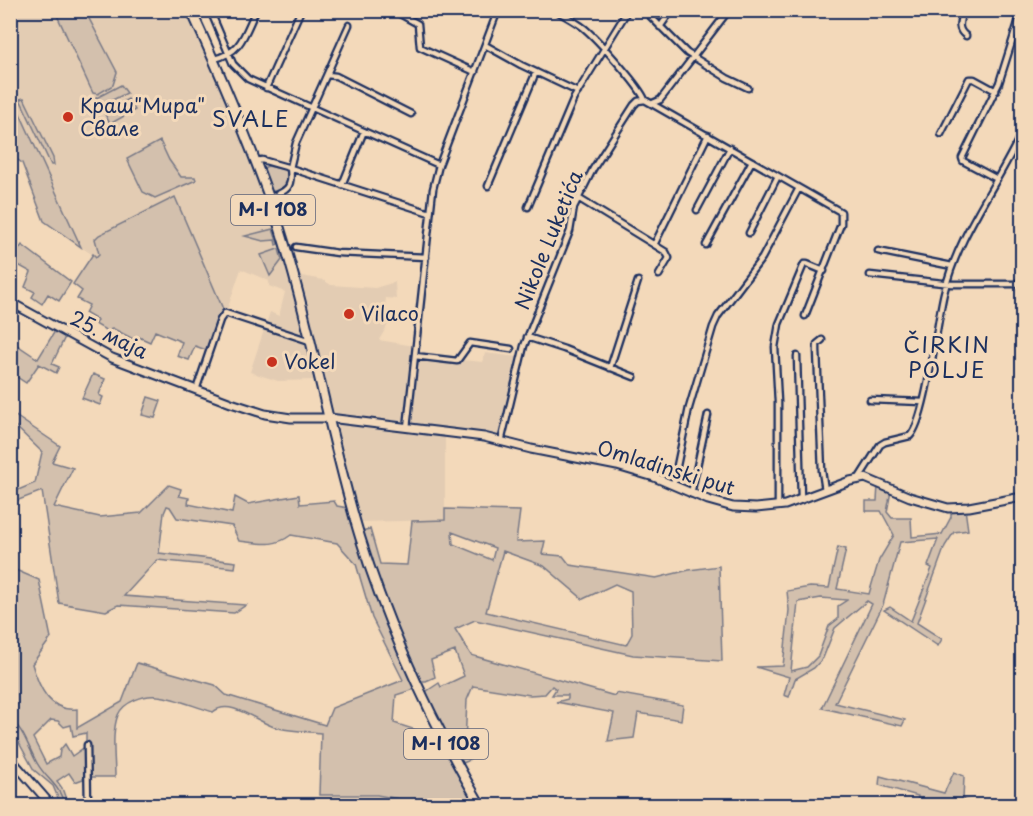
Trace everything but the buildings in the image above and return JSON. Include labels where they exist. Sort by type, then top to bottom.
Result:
[{"type":"main road","name":"M-I 108","points":[[191,10],[214,59],[255,161],[289,259],[361,538],[388,616],[427,706],[481,806]]},
{"type":"street","points":[[210,10],[228,55],[248,79],[439,165]]},
{"type":"street","points":[[214,59],[228,55],[239,47],[256,10]]},
{"type":"street","points":[[266,87],[301,10]]},
{"type":"street","points":[[393,10],[418,24],[418,43],[423,49],[475,72]]},
{"type":"street","points":[[407,428],[433,189],[439,165],[498,10]]},
{"type":"street","points":[[555,10],[583,28],[639,89],[645,100],[841,212],[842,219],[805,316]]},
{"type":"street","points":[[528,207],[578,92],[628,10]]},
{"type":"street","points":[[644,10],[687,53],[748,88]]},
{"type":"street","points":[[660,27],[672,10]]},
{"type":"street","points":[[652,103],[660,100],[729,10]]},
{"type":"street","points":[[963,10],[959,28],[966,36]]},
{"type":"street","points":[[997,179],[962,160],[996,91],[1022,10]]},
{"type":"street","points":[[268,198],[289,187],[290,168],[296,143],[349,25]]},
{"type":"street","points":[[485,45],[578,92]]},
{"type":"street","points":[[488,186],[536,72]]},
{"type":"street","points":[[327,75],[336,76],[411,114]]},
{"type":"street","points":[[941,134],[969,79],[974,79],[996,91]]},
{"type":"street","name":"Nikole Luketića","points":[[501,442],[527,338],[570,231],[574,207],[593,169],[634,105],[638,101],[645,100]]},
{"type":"street","points":[[342,185],[364,131]]},
{"type":"street","points":[[1023,132],[970,226],[952,266],[946,283],[924,402],[914,432],[905,438],[880,445],[859,478],[872,479],[910,497],[948,508],[969,507],[1023,497]]},
{"type":"street","points":[[655,243],[708,135]]},
{"type":"street","points":[[697,210],[730,148]]},
{"type":"street","points":[[255,161],[262,160],[290,168],[430,213]]},
{"type":"street","points":[[706,245],[752,161]]},
{"type":"street","points":[[749,233],[778,176]]},
{"type":"street","points":[[673,485],[689,408],[713,327],[718,316],[762,258],[799,188]]},
{"type":"street","points":[[578,198],[655,243],[666,252],[669,258],[659,275]]},
{"type":"street","points":[[296,247],[338,253],[426,257]]},
{"type":"street","points":[[878,251],[952,266]]},
{"type":"street","points":[[778,506],[776,336],[789,297],[804,264],[824,271]]},
{"type":"street","points":[[870,275],[946,283],[1011,284],[1020,281],[1023,277]]},
{"type":"street","points":[[610,368],[638,281]]},
{"type":"street","name":"25. маја","points":[[12,305],[112,358],[196,390],[265,414],[291,418],[329,418]]},
{"type":"street","points":[[196,390],[220,320],[225,313],[310,341]]},
{"type":"street","name":"Nikole Luketića","points":[[527,338],[564,349],[634,377]]},
{"type":"street","points":[[822,340],[817,344],[817,350],[822,471],[825,490]]},
{"type":"street","points":[[416,356],[457,361],[467,344],[473,342],[511,349]]},
{"type":"street","points":[[797,356],[801,499]]},
{"type":"street","points":[[870,400],[924,402]]},
{"type":"street","points":[[691,494],[708,415]]},
{"type":"street","name":"Omladinski put","points":[[329,418],[466,434],[617,466],[654,477],[691,494],[733,507],[778,506],[859,478]]},
{"type":"street","points":[[87,744],[88,806]]},
{"type":"street","points":[[10,758],[52,806]]},
{"type":"shaded area","points":[[21,11],[54,11],[56,13],[90,87],[117,72],[85,11],[187,11],[253,164],[294,291],[316,380],[278,381],[250,372],[270,312],[279,316],[285,292],[269,286],[269,281],[241,269],[227,310],[223,309],[175,197],[95,244],[99,254],[96,257],[81,247],[11,94],[10,15]]},
{"type":"shaded area","points":[[85,11],[117,72],[113,85],[98,94],[93,93],[56,13]]},
{"type":"shaded area","points":[[121,85],[127,93],[100,106],[96,98]]},
{"type":"shaded area","points":[[10,94],[81,247],[44,221],[22,163],[11,155]]},
{"type":"shaded area","points":[[24,98],[53,158],[54,165],[51,165],[20,99]]},
{"type":"shaded area","points":[[128,99],[135,110],[110,124],[104,112]]},
{"type":"shaded area","points":[[160,141],[181,177],[195,177],[196,180],[155,198],[143,192],[127,159]]},
{"type":"shaded area","points":[[268,166],[286,170],[289,173],[288,185],[271,191],[263,168]]},
{"type":"shaded area","points":[[175,197],[223,309],[209,351],[195,346],[189,360],[177,356],[182,342],[155,331],[150,342],[139,337],[137,341],[112,328],[109,332],[95,324],[97,320],[85,313],[89,305],[77,299],[82,291],[73,284],[93,254],[96,257],[99,254],[95,239],[99,235]]},
{"type":"shaded area","points":[[273,229],[278,244],[276,245],[275,240],[263,241],[245,236]]},
{"type":"shaded area","points":[[22,245],[71,282],[59,301],[48,294],[42,304],[32,297],[35,292],[25,287],[31,272],[11,261],[11,257],[13,258]]},
{"type":"shaded area","points":[[279,249],[282,260],[270,276],[261,255]]},
{"type":"shaded area","points":[[297,275],[323,280],[331,285],[375,288],[395,282],[396,299],[386,298],[384,315],[393,316],[379,340],[414,346],[407,416],[400,425],[340,417],[334,413]]},
{"type":"shaded area","points":[[55,331],[65,337],[52,364],[59,367],[56,373],[39,364],[26,383],[11,373],[11,341],[38,359]]},
{"type":"shaded area","points":[[485,353],[518,357],[499,437],[412,425],[418,359],[457,363],[462,360],[483,362]]},
{"type":"shaded area","points":[[93,374],[105,379],[99,395],[103,397],[100,405],[82,398]]},
{"type":"shaded area","points":[[148,397],[161,401],[155,418],[142,415]]},
{"type":"shaded area","points":[[11,413],[60,446],[52,462],[73,468],[54,507],[100,517],[141,513],[169,485],[181,489],[179,496],[189,498],[188,504],[232,513],[235,497],[248,504],[299,495],[300,504],[334,501],[337,506],[348,508],[415,689],[396,695],[394,723],[431,735],[436,731],[478,805],[433,805],[377,795],[319,795],[321,733],[274,727],[235,709],[220,708],[213,712],[172,699],[153,696],[129,703],[118,715],[114,738],[115,777],[88,777],[75,782],[69,773],[57,781],[68,805],[61,805],[53,786],[34,770],[11,730],[11,568],[39,580],[51,638],[32,664],[42,689],[52,702],[67,709],[77,709],[77,728],[122,702],[137,663],[215,685],[226,695],[325,725],[332,708],[403,680],[372,618],[356,564],[337,543],[291,535],[273,543],[239,541],[232,526],[177,518],[167,506],[159,553],[236,562],[235,568],[157,560],[124,596],[246,605],[234,613],[118,605],[106,611],[59,603],[42,491],[11,503],[11,493],[35,483],[42,452],[11,422]],"holes":[[[51,720],[58,721],[64,727],[71,725],[73,736],[86,733],[86,746],[72,756],[65,744],[60,750],[59,757],[46,764],[33,738]]]},
{"type":"shaded area","points":[[338,425],[445,435],[445,520],[359,522],[336,433]]},
{"type":"shaded area","points":[[878,485],[891,491],[887,512],[892,518],[911,518],[912,537],[942,534],[951,517],[951,511],[965,509],[968,530],[954,532],[945,546],[917,623],[942,639],[938,646],[884,610],[890,607],[911,621],[932,568],[928,566],[938,539],[900,542],[883,605],[835,703],[905,720],[902,726],[822,708],[872,604],[867,601],[835,628],[823,658],[814,668],[795,679],[789,697],[784,695],[789,677],[756,667],[783,666],[789,610],[787,591],[810,587],[829,588],[838,547],[846,549],[837,589],[869,594],[879,560],[894,535],[881,511],[866,511],[866,501],[877,501]],"holes":[[[821,598],[847,600],[838,606],[838,619],[829,626],[818,656],[807,667],[791,671],[798,602]]]},
{"type":"shaded area","points":[[445,509],[520,511],[516,542],[545,541],[542,554],[563,556],[570,565],[656,578],[719,566],[722,661],[633,655],[475,620],[455,629],[471,655],[615,696],[616,693],[683,705],[681,720],[638,713],[634,738],[608,741],[614,713],[556,702],[568,699],[568,695],[552,695],[556,689],[552,686],[545,694],[530,695],[473,686],[467,700],[465,744],[469,745],[472,756],[463,763],[444,733],[424,693],[439,683],[441,687],[464,676],[455,651],[431,660],[435,677],[419,681],[390,613],[361,531],[370,529],[380,564],[407,565],[412,521],[445,520]],"holes":[[[452,532],[495,548],[492,560],[453,544]],[[503,551],[544,566],[583,599],[615,584],[631,591],[632,634],[626,645],[486,612]]]},
{"type":"shaded area","points":[[954,772],[964,776],[963,800],[980,805],[948,805],[927,800],[926,805],[917,805],[918,796],[879,785],[880,776],[944,793]]},
{"type":"waterway","points":[[10,719],[23,734],[37,763],[56,787],[65,806]]},
{"type":"place","name":"Краш\"Мира\" Свале","points":[[68,117]]},
{"type":"place","name":"Vilaco","points":[[349,314]]},
{"type":"place","name":"Vokel","points":[[272,362]]},
{"type":"district","name":"SVALE","points":[[251,119]]},
{"type":"district","name":"ČIRKIN POLJE","points":[[947,358]]}]
